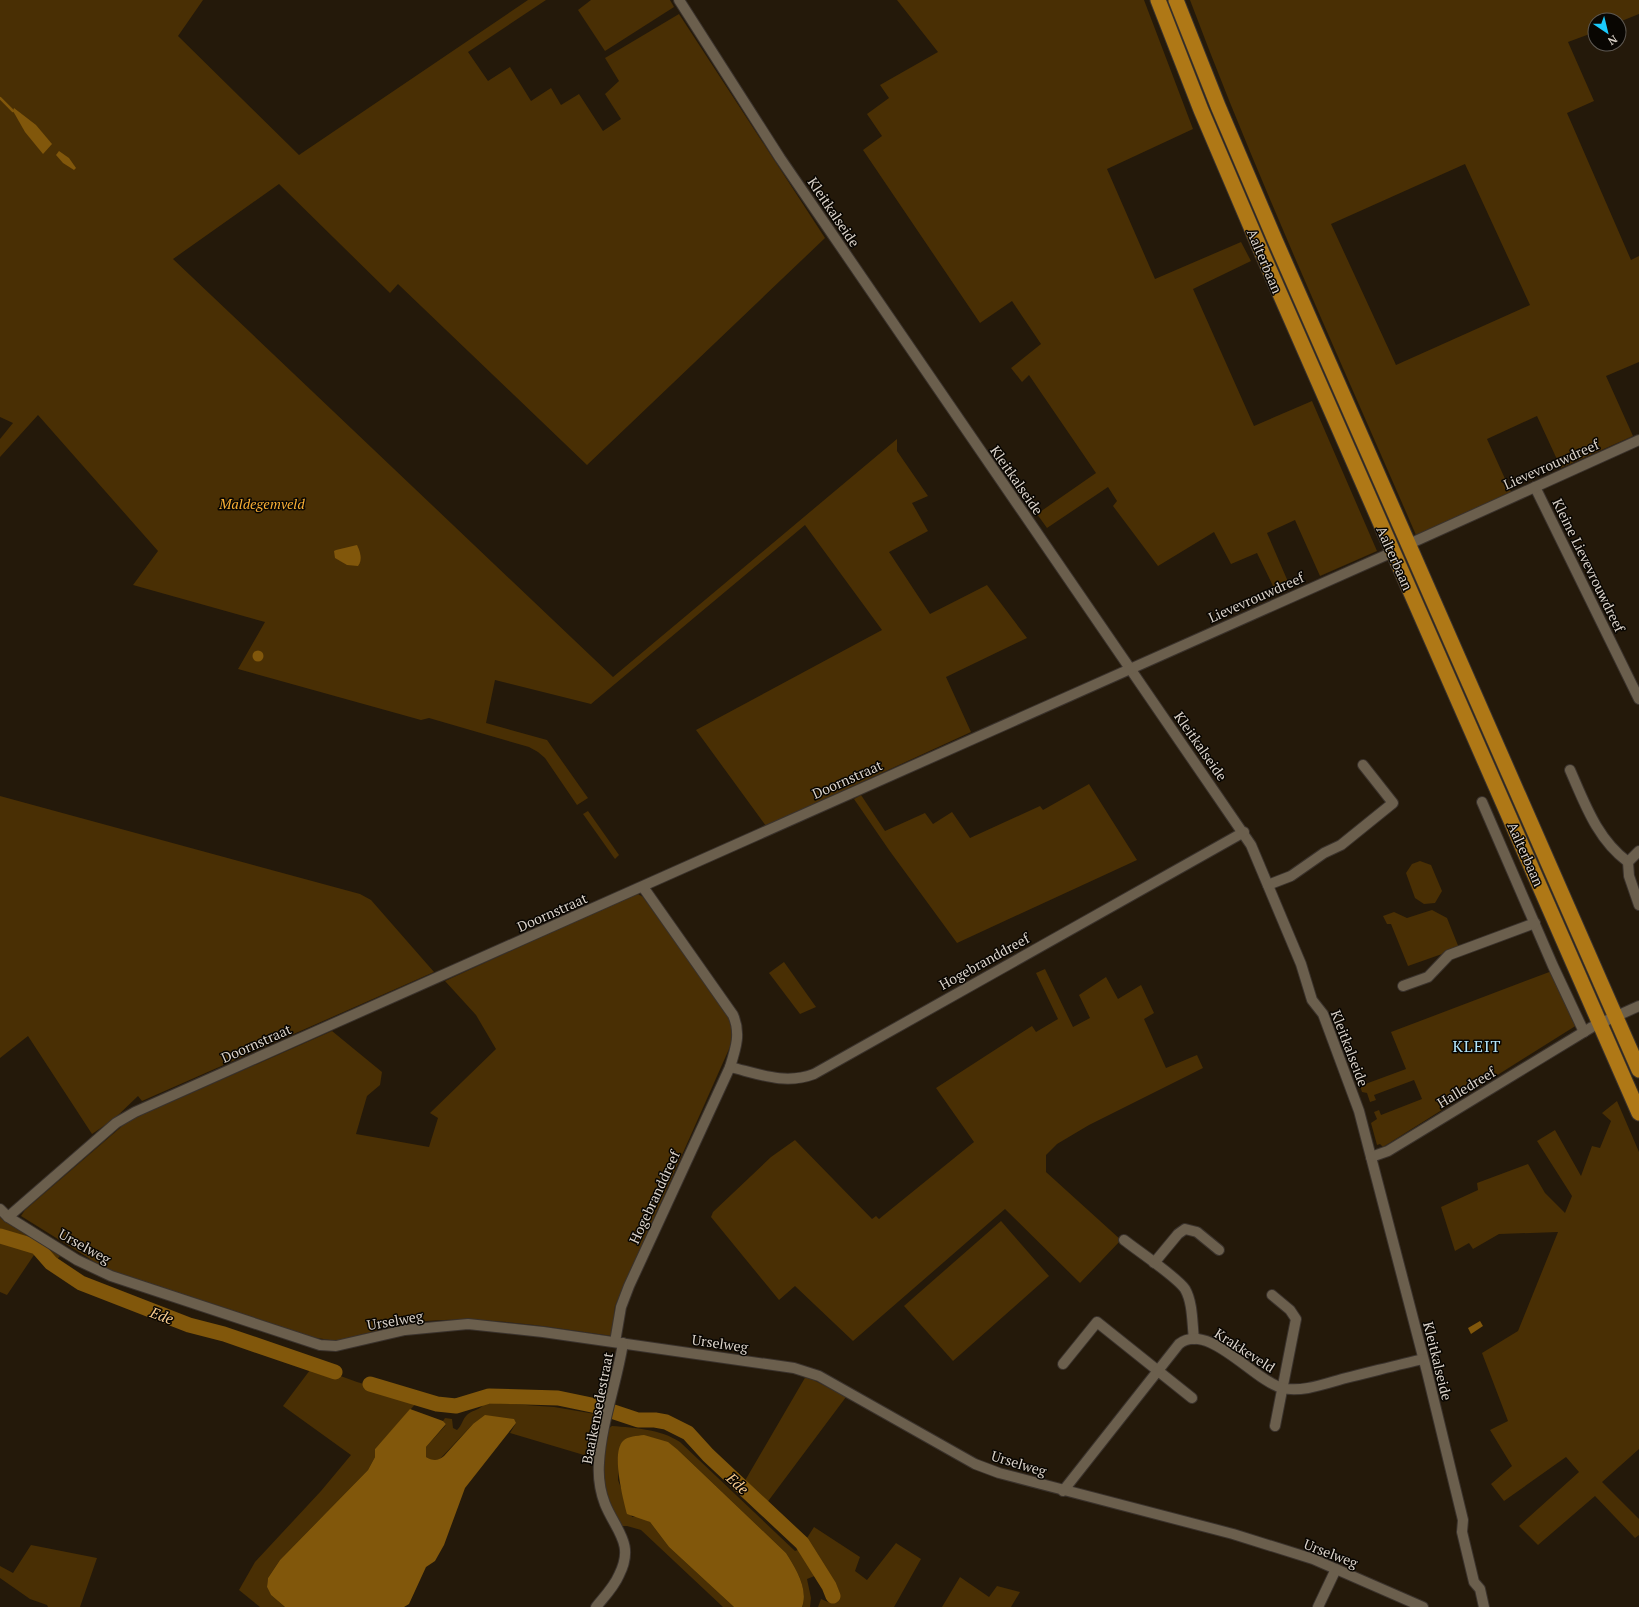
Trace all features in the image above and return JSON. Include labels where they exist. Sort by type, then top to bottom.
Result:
[{"type":"highway","name":"Aalterbaan","points":[[1158,0],[1201,110],[1247,218],[1639,1113]]},
{"type":"highway","name":"Aalterbaan","points":[[1176,0],[1218,106],[1272,233],[1639,1070]]},
{"type":"street","name":"Kleitkalseide","points":[[679,0],[784,164],[1130,669],[1244,832],[1251,845],[1300,964],[1312,1000],[1323,1014],[1359,1111],[1463,1520],[1462,1532],[1474,1582],[1480,1589],[1484,1607]]},
{"type":"street","name":"Lievevrouwdreef","points":[[1409,544],[1639,440]]},
{"type":"street","name":"Kleine Lievevrouwdreef","points":[[1535,487],[1639,699]]},
{"type":"street","name":"Lievevrouwdreef","points":[[1130,669],[1393,552]]},
{"type":"street","name":"Doornstraat","points":[[8,1217],[116,1123],[125,1117],[1130,669]]},
{"type":"street","points":[[1268,886],[1291,876],[1324,853],[1341,845],[1393,802],[1363,765]]},
{"type":"street","points":[[1570,770],[1593,822],[1605,840],[1628,862],[1630,883],[1639,905]]},
{"type":"street","name":"Aalterbaan","points":[[1482,802],[1584,1032]]},
{"type":"street","name":"Hogebranddreef","points":[[730,1067],[784,1080],[799,1079],[814,1074],[1244,832]]},
{"type":"street","points":[[1628,862],[1639,851]]},
{"type":"street","name":"Hogebranddreef","points":[[619,1343],[621,1307],[629,1286],[730,1067],[738,1038],[736,1022],[733,1015],[643,887]]},
{"type":"street","points":[[1403,986],[1428,977],[1449,956],[1535,923]]},
{"type":"street","name":"Halledreef","points":[[1371,1157],[1388,1151],[1599,1023],[1639,1006]]},
{"type":"street","name":"Urselweg","points":[[0,1209],[8,1217],[77,1260],[111,1276],[320,1344],[336,1346],[405,1330],[468,1324],[543,1332],[794,1368],[818,1376],[975,1464],[1018,1479],[1233,1534],[1313,1559],[1423,1607]]},
{"type":"street","points":[[1154,1263],[1178,1234],[1185,1229],[1197,1232],[1219,1250]]},
{"type":"street","points":[[1124,1240],[1177,1280],[1185,1290],[1189,1303],[1194,1339]]},
{"type":"street","name":"Krakkeveld","points":[[1272,1295],[1290,1310],[1296,1319],[1275,1426]]},
{"type":"street","points":[[1063,1364],[1097,1322],[1192,1398]]},
{"type":"street","name":"Krakkeveld","points":[[1063,1490],[1179,1344],[1186,1340],[1194,1339],[1211,1341],[1264,1380],[1283,1388],[1314,1386],[1423,1359]]},
{"type":"street","name":"Baaikensedestraat","points":[[596,1607],[615,1582],[621,1571],[624,1559],[624,1546],[621,1532],[606,1505],[599,1472],[601,1446],[619,1343]]},
{"type":"street","points":[[1318,1607],[1336,1569]]},
{"type":"green space","name":"Maldegemveld","points":[[0,0],[203,0],[178,36],[299,155],[528,0],[546,0],[468,52],[488,81],[510,67],[531,101],[551,88],[561,105],[579,94],[603,131],[621,119],[605,94],[619,81],[605,58],[679,14],[825,238],[587,465],[398,284],[390,293],[279,184],[173,259],[613,677],[897,439],[897,451],[928,496],[912,503],[928,531],[889,552],[930,614],[987,585],[1027,638],[946,677],[971,732],[766,826],[696,730],[882,630],[805,525],[591,704],[495,680],[486,723],[547,740],[588,798],[577,805],[545,758],[529,747],[429,718],[421,720],[238,669],[265,622],[133,585],[158,551],[38,415],[0,457],[0,439],[13,423],[0,417]]},
{"type":"green space","points":[[591,0],[670,0],[674,7],[605,51],[578,10]]},
{"type":"green space","points":[[897,0],[1144,0],[1193,129],[1107,169],[1155,279],[1241,242],[1251,261],[1193,289],[1254,426],[1312,401],[1377,551],[1320,576],[1295,520],[1267,533],[1289,584],[1275,590],[1257,553],[1231,564],[1214,532],[1158,566],[1113,506],[1117,501],[1108,487],[1047,528],[1037,514],[1096,473],[1029,375],[1022,382],[1011,368],[1041,344],[1012,301],[980,323],[863,150],[882,136],[867,114],[889,98],[880,85],[938,52]]},
{"type":"green space","points":[[1190,0],[1639,0],[1639,14],[1627,19],[1627,12],[1587,12],[1587,35],[1568,42],[1594,101],[1567,113],[1631,260],[1639,256],[1639,362],[1606,376],[1633,436],[1561,468],[1537,416],[1487,439],[1511,492],[1416,535],[1243,135]],"holes":[[[1465,164],[1530,305],[1396,365],[1331,224]]]},
{"type":"green space","points":[[1089,784],[1137,860],[957,943],[889,850],[854,799],[861,795],[885,831],[925,813],[933,824],[952,812],[970,838],[1040,806],[1043,810]]},
{"type":"green space","points":[[0,796],[360,894],[371,900],[434,972],[142,1101],[138,1096],[114,1119],[92,1134],[28,1036],[0,1058]]},
{"type":"green space","points":[[588,811],[619,855],[615,859],[583,814]]},
{"type":"green space","points":[[1420,861],[1431,865],[1442,891],[1435,903],[1424,904],[1415,898],[1406,873],[1412,864]]},
{"type":"green space","points":[[638,894],[643,897],[726,1013],[733,1026],[733,1040],[615,1306],[612,1336],[519,1323],[450,1320],[404,1324],[336,1341],[311,1337],[106,1269],[21,1216],[25,1210],[128,1121],[332,1031],[382,1072],[380,1085],[367,1096],[356,1134],[429,1147],[438,1118],[430,1113],[496,1049],[476,1015],[445,981]]},
{"type":"green space","points":[[1432,910],[1447,918],[1459,948],[1408,966],[1391,924],[1387,924],[1383,916],[1394,912],[1407,918]]},
{"type":"green space","points":[[784,962],[816,1007],[800,1014],[769,973]]},
{"type":"green space","points":[[1045,969],[1073,1027],[1090,1018],[1079,995],[1106,977],[1118,999],[1141,985],[1154,1013],[1144,1019],[1166,1068],[1197,1055],[1203,1068],[1089,1125],[1057,1144],[1046,1155],[1046,1172],[1121,1240],[1080,1283],[1005,1209],[853,1341],[795,1286],[779,1300],[711,1217],[713,1212],[771,1157],[795,1140],[872,1219],[876,1216],[879,1219],[974,1142],[936,1088],[1032,1026],[1036,1032],[1058,1019],[1036,973]]},
{"type":"green space","points":[[1552,971],[1577,1025],[1383,1147],[1380,1144],[1377,1145],[1371,1123],[1377,1119],[1374,1112],[1379,1110],[1381,1115],[1422,1099],[1414,1080],[1374,1095],[1376,1100],[1370,1102],[1367,1093],[1362,1092],[1360,1086],[1406,1069],[1391,1032]]},
{"type":"green space","points":[[1617,1101],[1639,1152],[1639,1449],[1602,1482],[1639,1519],[1639,1535],[1635,1538],[1595,1496],[1538,1545],[1519,1526],[1579,1472],[1566,1457],[1504,1501],[1491,1484],[1512,1466],[1490,1430],[1508,1421],[1482,1353],[1518,1331],[1558,1232],[1499,1234],[1473,1249],[1469,1243],[1455,1251],[1441,1207],[1478,1190],[1477,1183],[1528,1164],[1545,1193],[1565,1213],[1572,1196],[1537,1141],[1555,1130],[1581,1176],[1592,1146],[1600,1148],[1611,1121],[1602,1113]]},
{"type":"green space","points":[[0,1216],[60,1256],[51,1266],[36,1252],[7,1295],[0,1292]]},
{"type":"green space","points":[[1001,1221],[1049,1276],[953,1361],[904,1306]]},
{"type":"green space","points":[[313,1366],[357,1382],[419,1400],[375,1449],[375,1457],[368,1470],[280,1560],[268,1578],[267,1587],[271,1595],[285,1607],[260,1607],[239,1590],[255,1562],[321,1491],[351,1455],[283,1406]]},
{"type":"green space","points":[[806,1376],[846,1397],[766,1504],[807,1538],[814,1527],[860,1557],[855,1571],[867,1580],[896,1543],[921,1559],[894,1607],[818,1607],[821,1599],[828,1602],[832,1596],[817,1575],[807,1579],[811,1598],[810,1607],[802,1607],[804,1593],[800,1578],[786,1553],[678,1450],[620,1445],[618,1480],[632,1517],[641,1517],[650,1522],[669,1547],[734,1607],[723,1607],[641,1530],[621,1526],[611,1507],[605,1489],[602,1453],[609,1428],[612,1426],[656,1432],[664,1434],[680,1442],[795,1551],[800,1549],[739,1491]]},
{"type":"green space","points":[[498,1403],[554,1407],[601,1415],[594,1458],[510,1433],[516,1423],[473,1424],[439,1460],[432,1460],[426,1457],[426,1447],[445,1426],[446,1424],[443,1421],[445,1418],[452,1419],[453,1428],[457,1430],[466,1416],[470,1413],[481,1408],[484,1404]]},
{"type":"green space","points":[[31,1545],[97,1558],[80,1607],[48,1607],[47,1605],[30,1599],[0,1578],[0,1566],[13,1573]]},
{"type":"green space","points":[[960,1577],[989,1597],[997,1586],[1020,1592],[1011,1607],[942,1607]]},
{"type":"shaded area","points":[[14,108],[36,125],[52,144],[43,154],[25,132],[13,111]]},
{"type":"shaded area","points":[[59,151],[69,158],[76,168],[74,170],[63,163],[56,155]]},
{"type":"shaded area","points":[[357,545],[361,558],[358,566],[347,565],[335,558],[334,551]]},
{"type":"shaded area","points":[[258,650],[262,652],[264,656],[262,660],[258,662],[254,660],[252,656],[254,652]]},
{"type":"shaded area","points":[[1480,1321],[1483,1326],[1471,1334],[1468,1328]]},
{"type":"shaded area","points":[[410,1409],[443,1421],[446,1424],[426,1447],[426,1457],[433,1460],[438,1460],[444,1456],[473,1424],[485,1415],[514,1419],[516,1423],[465,1488],[444,1545],[435,1561],[426,1567],[409,1604],[404,1607],[285,1607],[271,1595],[267,1587],[268,1578],[280,1560],[368,1470],[375,1457],[375,1449]]},
{"type":"shaded area","points":[[644,1435],[668,1442],[678,1450],[786,1553],[800,1578],[804,1593],[802,1607],[734,1607],[669,1547],[650,1522],[627,1514],[619,1476],[618,1455],[623,1441],[633,1436]]},
{"type":"waterway","points":[[0,98],[13,111]]},
{"type":"waterway","name":"Ede","points":[[0,1236],[37,1247],[51,1263],[81,1283],[189,1325],[224,1334],[335,1372]]},
{"type":"waterway","name":"Ede","points":[[370,1384],[437,1404],[456,1406],[489,1396],[558,1398],[606,1408]]},
{"type":"waterway","name":"Ede","points":[[614,1412],[638,1420],[655,1420],[666,1422],[688,1433],[708,1455],[802,1543],[829,1586],[833,1596]]},
{"type":"district","name":"KLEIT","points":[[1477,1046]]}]
